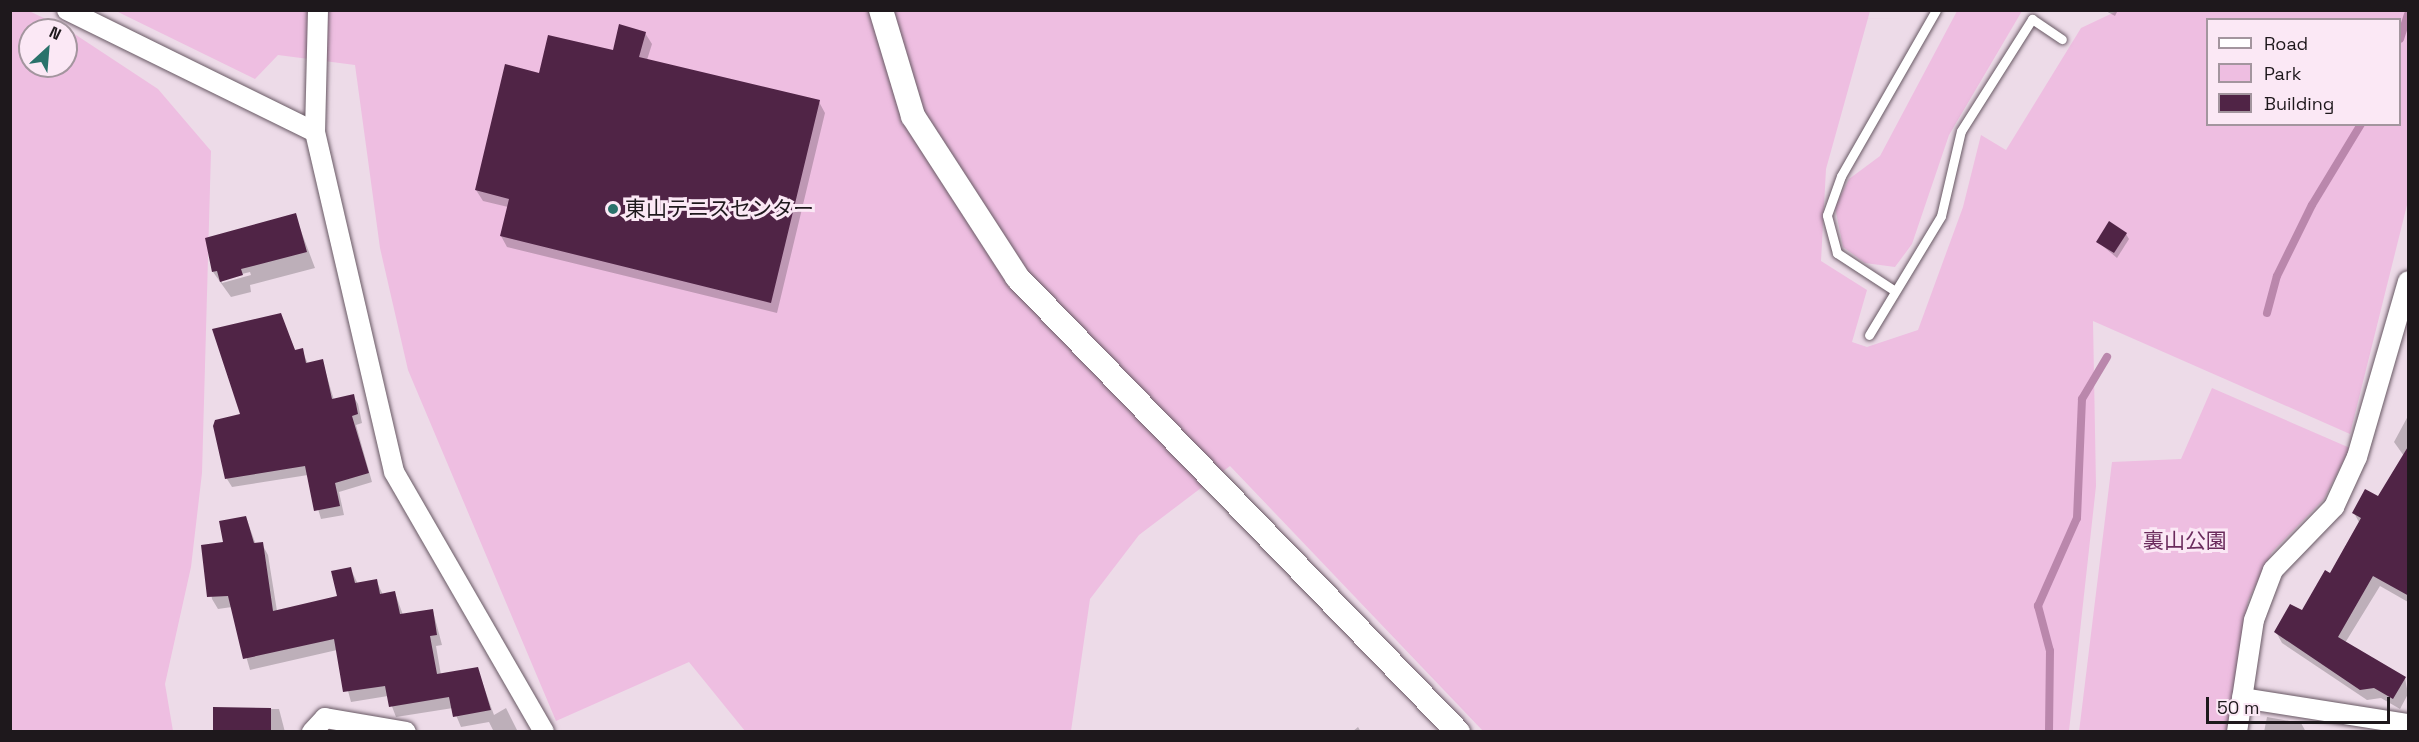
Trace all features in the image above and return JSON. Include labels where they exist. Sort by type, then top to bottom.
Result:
[{"type":"street","points":[[68,10],[315,132]]},
{"type":"street","points":[[318,10],[315,132],[394,472],[544,732]]},
{"type":"street","points":[[881,10],[913,116],[1017,277],[1458,732]]},
{"type":"street","points":[[2237,732],[2254,620],[2273,570],[2334,507],[2357,457],[2408,287]]},
{"type":"street","points":[[2242,698],[2409,724]]},
{"type":"street","points":[[312,732],[325,718],[406,732]]},
{"type":"lane","points":[[1892,289],[1837,253],[1827,215],[1841,176],[1936,10]]},
{"type":"lane","points":[[1869,335],[1892,289],[1941,216],[1961,131],[2032,19],[2062,39]]},
{"type":"green space","points":[[10,11],[29,11],[44,18],[18,18],[18,78],[78,78],[78,36],[158,89],[211,151],[202,473],[191,567],[165,684],[173,731],[11,731]]},
{"type":"green space","points":[[116,11],[1870,11],[1826,169],[1821,261],[1867,290],[1852,342],[1867,347],[1918,330],[1963,207],[1981,135],[2006,150],[2081,28],[2117,11],[2408,11],[2408,201],[2350,434],[2093,321],[2096,486],[2069,731],[1483,731],[1230,466],[1139,535],[1090,599],[1071,731],[745,731],[689,662],[556,721],[408,370],[380,248],[355,65],[278,55],[255,79]]},
{"type":"green space","points":[[1957,11],[2022,11],[1949,135],[1912,244],[1895,267],[1865,263],[1843,247],[1835,207],[1849,179],[1880,156]]},
{"type":"green space","name":"裏山公園","points":[[2212,388],[2350,448],[2324,499],[2272,552],[2248,601],[2227,731],[2079,732],[2112,462],[2181,459]]},
{"type":"building","points":[[619,24],[646,32],[639,57],[820,100],[771,303],[500,236],[509,199],[475,190],[505,64],[539,73],[548,35],[613,50]]},
{"type":"building","points":[[296,213],[307,252],[241,269],[243,275],[220,282],[217,271],[212,272],[205,238]]},
{"type":"building","points":[[2109,221],[2127,233],[2114,253],[2096,242]]},
{"type":"building","points":[[281,313],[295,350],[303,348],[306,363],[323,359],[332,399],[354,394],[358,414],[352,416],[369,473],[335,483],[340,506],[314,511],[305,466],[225,479],[213,426],[215,420],[240,414],[212,329]]},
{"type":"building","points":[[2409,445],[2409,596],[2373,576],[2338,637],[2406,677],[2393,699],[2374,688],[2360,690],[2274,632],[2290,604],[2302,610],[2325,570],[2330,573],[2361,518],[2352,513],[2365,489],[2378,496]]},
{"type":"building","points":[[246,516],[254,543],[263,542],[273,611],[337,596],[331,571],[351,567],[355,583],[377,579],[380,594],[395,591],[400,614],[433,609],[437,635],[430,636],[437,674],[478,667],[491,710],[453,717],[449,697],[389,707],[385,686],[343,692],[334,639],[243,659],[228,596],[207,597],[201,545],[223,542],[219,521]]},
{"type":"building","points":[[213,707],[271,708],[271,732],[213,732]]},
{"type":"waterway","points":[[2401,36],[2408,14]]},
{"type":"waterway","points":[[2267,313],[2277,276],[2312,205],[2360,126]]},
{"type":"waterway","points":[[2049,732],[2050,651],[2038,606],[2077,518],[2082,399],[2107,357]]},
{"type":"place","name":"東山テニスセンター","points":[[613,209]]}]
